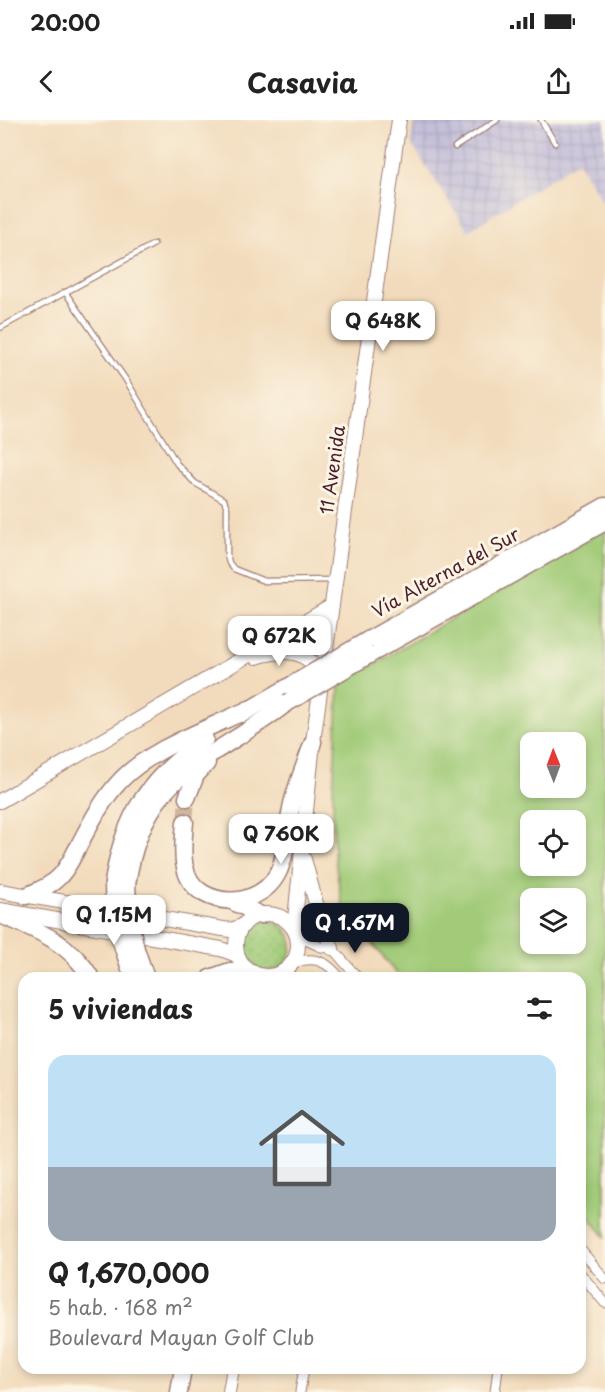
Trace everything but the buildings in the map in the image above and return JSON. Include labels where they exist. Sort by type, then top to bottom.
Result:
[{"type":"highway","name":"Vía Alterna del Sur","points":[[143,972],[114,919],[120,884],[131,860],[137,838],[164,791],[188,768],[285,699],[605,506]]},
{"type":"highway","name":"Vía Alterna del Sur","points":[[369,647],[605,522]]},
{"type":"highway","name":"Vía Alterna del Sur","points":[[120,884],[117,860],[125,831],[150,788],[181,756],[249,709],[285,699]]},
{"type":"highway","points":[[187,798],[202,767],[285,699]]},
{"type":"highway","points":[[26,896],[41,890],[59,878],[103,801],[125,776],[174,744],[249,709]]},
{"type":"highway","points":[[231,901],[259,893],[280,871],[286,852],[293,802],[314,742]]},
{"type":"highway","points":[[184,822],[182,856],[191,883],[204,894],[269,915]]},
{"type":"highway","points":[[0,915],[53,938],[75,956],[87,972]]},
{"type":"highway","name":"Vía Alterna del Sur","points":[[130,950],[132,972]]},
{"type":"highway","points":[[179,1392],[182,1374]]},
{"type":"highway","points":[[191,1392],[193,1374]]},
{"type":"main road","name":"11 Avenida","points":[[295,932],[314,742],[399,120]]},
{"type":"main road","points":[[0,801],[332,606]]},
{"type":"main road","points":[[236,663],[276,651],[295,653],[314,664],[322,684]]},
{"type":"main road","name":"11 Avenida","points":[[269,915],[289,900],[305,825]]},
{"type":"main road","points":[[302,849],[318,911],[332,948]]},
{"type":"main road","points":[[0,891],[231,930],[242,926],[254,917],[269,915],[283,919],[295,932],[298,951],[288,971]]},
{"type":"main road","points":[[0,910],[221,949],[237,955]]},
{"type":"main road","points":[[242,926],[236,940],[237,955],[245,968],[252,972]]},
{"type":"street","points":[[295,932],[321,947],[332,948],[353,972]]},
{"type":"street","points":[[288,971],[306,961],[325,962],[336,972]]},
{"type":"street","points":[[586,1256],[605,1279]]},
{"type":"street","points":[[586,1280],[605,1303]]},
{"type":"street","points":[[229,1392],[232,1374]]},
{"type":"street","points":[[300,1392],[303,1374]]},
{"type":"street","points":[[495,1392],[497,1374]]},
{"type":"lane","points":[[455,147],[497,120]]},
{"type":"lane","points":[[541,120],[555,143]]},
{"type":"lane","points":[[0,328],[154,244]]},
{"type":"lane","points":[[65,292],[126,380],[177,464],[195,483],[224,500],[227,508],[227,554],[229,563],[234,569],[264,581],[336,580]]},
{"type":"shaded area","points":[[414,120],[605,120],[605,205],[578,161],[468,231],[411,143]]},
{"type":"green space","points":[[605,528],[605,1237],[586,1212],[586,972],[395,972],[342,905],[334,853],[333,790],[339,685]]},
{"type":"green space","points":[[262,921],[272,921],[285,928],[292,941],[292,951],[285,964],[272,971],[262,971],[253,967],[246,960],[242,951],[242,941],[246,932],[253,925]]},
{"type":"tunnel","points":[[185,822],[187,798]]}]
